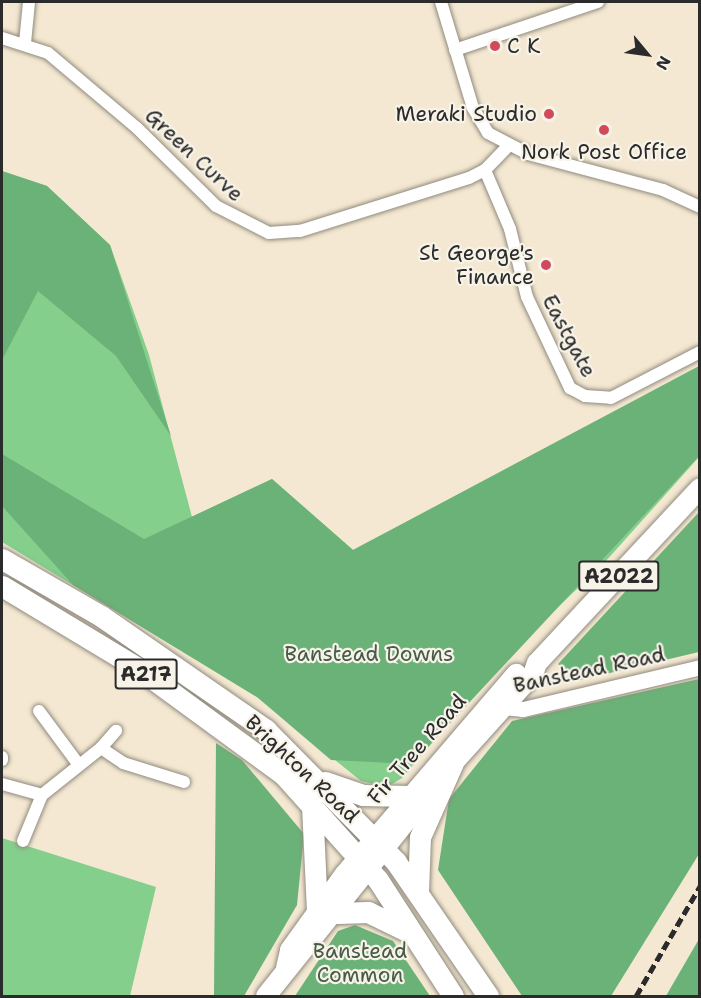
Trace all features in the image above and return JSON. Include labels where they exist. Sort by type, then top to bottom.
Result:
[{"type":"highway","name":"Brighton Road","points":[[2,559],[101,616],[251,718],[316,778],[379,844],[418,894],[488,996]]},
{"type":"highway","name":"Brighton Road","points":[[2,586],[89,636],[237,738],[312,805],[363,864],[453,996]]},
{"type":"highway","points":[[237,738],[251,718]]},
{"type":"highway","points":[[418,894],[420,837],[453,763]]},
{"type":"highway","points":[[316,778],[363,795],[408,796]]},
{"type":"highway","points":[[312,805],[327,913],[378,915],[413,935]]},
{"type":"main road","name":"Fir Tree Road","points":[[266,996],[285,968],[290,950],[327,913],[379,844],[453,763],[525,665],[537,663],[699,488]]},
{"type":"main road","name":"Fir Tree Road","points":[[379,844],[408,796],[495,706]]},
{"type":"street","points":[[25,43],[29,2]]},
{"type":"street","points":[[441,2],[480,122],[507,147],[663,190],[699,207]]},
{"type":"street","points":[[455,50],[598,2]]},
{"type":"street","name":"Green Curve","points":[[2,38],[25,43],[48,53],[137,128],[227,215],[269,233],[300,231],[485,170],[507,147]]},
{"type":"street","name":"Eastgate","points":[[485,170],[510,229],[527,297],[570,388],[585,396],[612,398],[699,352]]},
{"type":"street","name":"Banstead Road","points":[[495,706],[523,709],[699,667]]},
{"type":"street","points":[[39,711],[79,765]]},
{"type":"street","points":[[23,841],[42,795],[100,748],[116,731]]},
{"type":"street","points":[[100,748],[123,763],[184,782]]},
{"type":"street","points":[[2,784],[42,795]]},
{"type":"green space","name":"Banstead Downs","points":[[2,171],[47,186],[110,245],[149,355],[192,517],[272,479],[353,550],[699,369],[699,457],[605,562],[501,662],[402,778],[387,787],[361,781],[257,697],[2,542]]},
{"type":"green space","points":[[2,171],[47,186],[110,245],[171,436],[116,356],[38,291],[2,360]]},
{"type":"green space","name":"Banstead Downs","points":[[699,366],[699,456],[412,764],[331,760],[257,697],[73,585],[2,506],[2,454],[144,539],[272,479],[353,550]]},
{"type":"green space","points":[[699,512],[699,652],[580,680],[558,664]]},
{"type":"green space","points":[[699,679],[699,854],[611,996],[522,996],[438,870],[449,799],[512,721]]},
{"type":"green space","points":[[216,743],[242,760],[304,834],[297,905],[244,996],[214,996]]},
{"type":"green space","points":[[2,838],[156,887],[130,996],[2,996]]},
{"type":"green space","name":"Banstead Common","points":[[355,925],[393,941],[430,996],[295,996],[338,931]]},
{"type":"green space","points":[[699,939],[699,996],[666,996],[670,989]]},
{"type":"railway","points":[[636,996],[700,886]]},
{"type":"place","name":"C K","points":[[495,46]]},
{"type":"place","name":"Meraki Studio","points":[[549,114]]},
{"type":"place","name":"Nork Post Office","points":[[604,130]]},
{"type":"place","name":"St George's Finance","points":[[546,265]]}]
